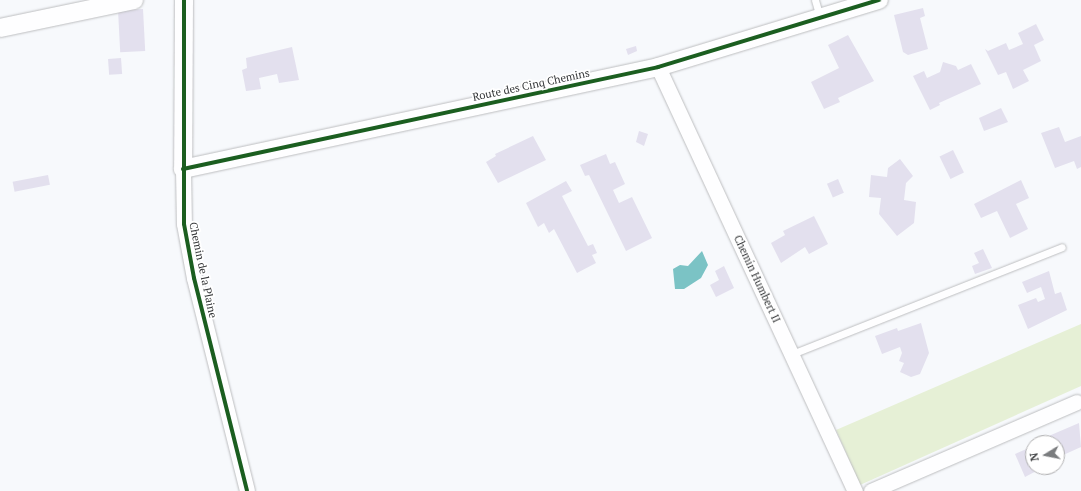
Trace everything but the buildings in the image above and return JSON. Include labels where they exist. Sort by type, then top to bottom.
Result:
[{"type":"street","points":[[0,28],[134,0]]},
{"type":"street","name":"Chemin de la Plaine","points":[[184,0],[184,224],[194,278],[247,491]]},
{"type":"street","name":"Route des Cinq Chemins","points":[[183,169],[658,67],[879,0]]},
{"type":"street","name":"Chemin Humbert II","points":[[658,67],[855,491]]},
{"type":"street","points":[[871,491],[1077,402]]},
{"type":"lane","points":[[815,0],[820,18]]},
{"type":"lane","points":[[792,354],[1062,248]]},
{"type":"green space","points":[[1081,324],[1081,386],[860,485],[836,430]]},
{"type":"water","points":[[702,251],[708,265],[701,278],[684,289],[675,289],[673,269],[680,265],[688,266]]},
{"type":"cycle path","points":[[184,0],[184,224],[194,278],[247,491]]},
{"type":"cycle path","points":[[183,169],[658,67],[879,0]]}]
